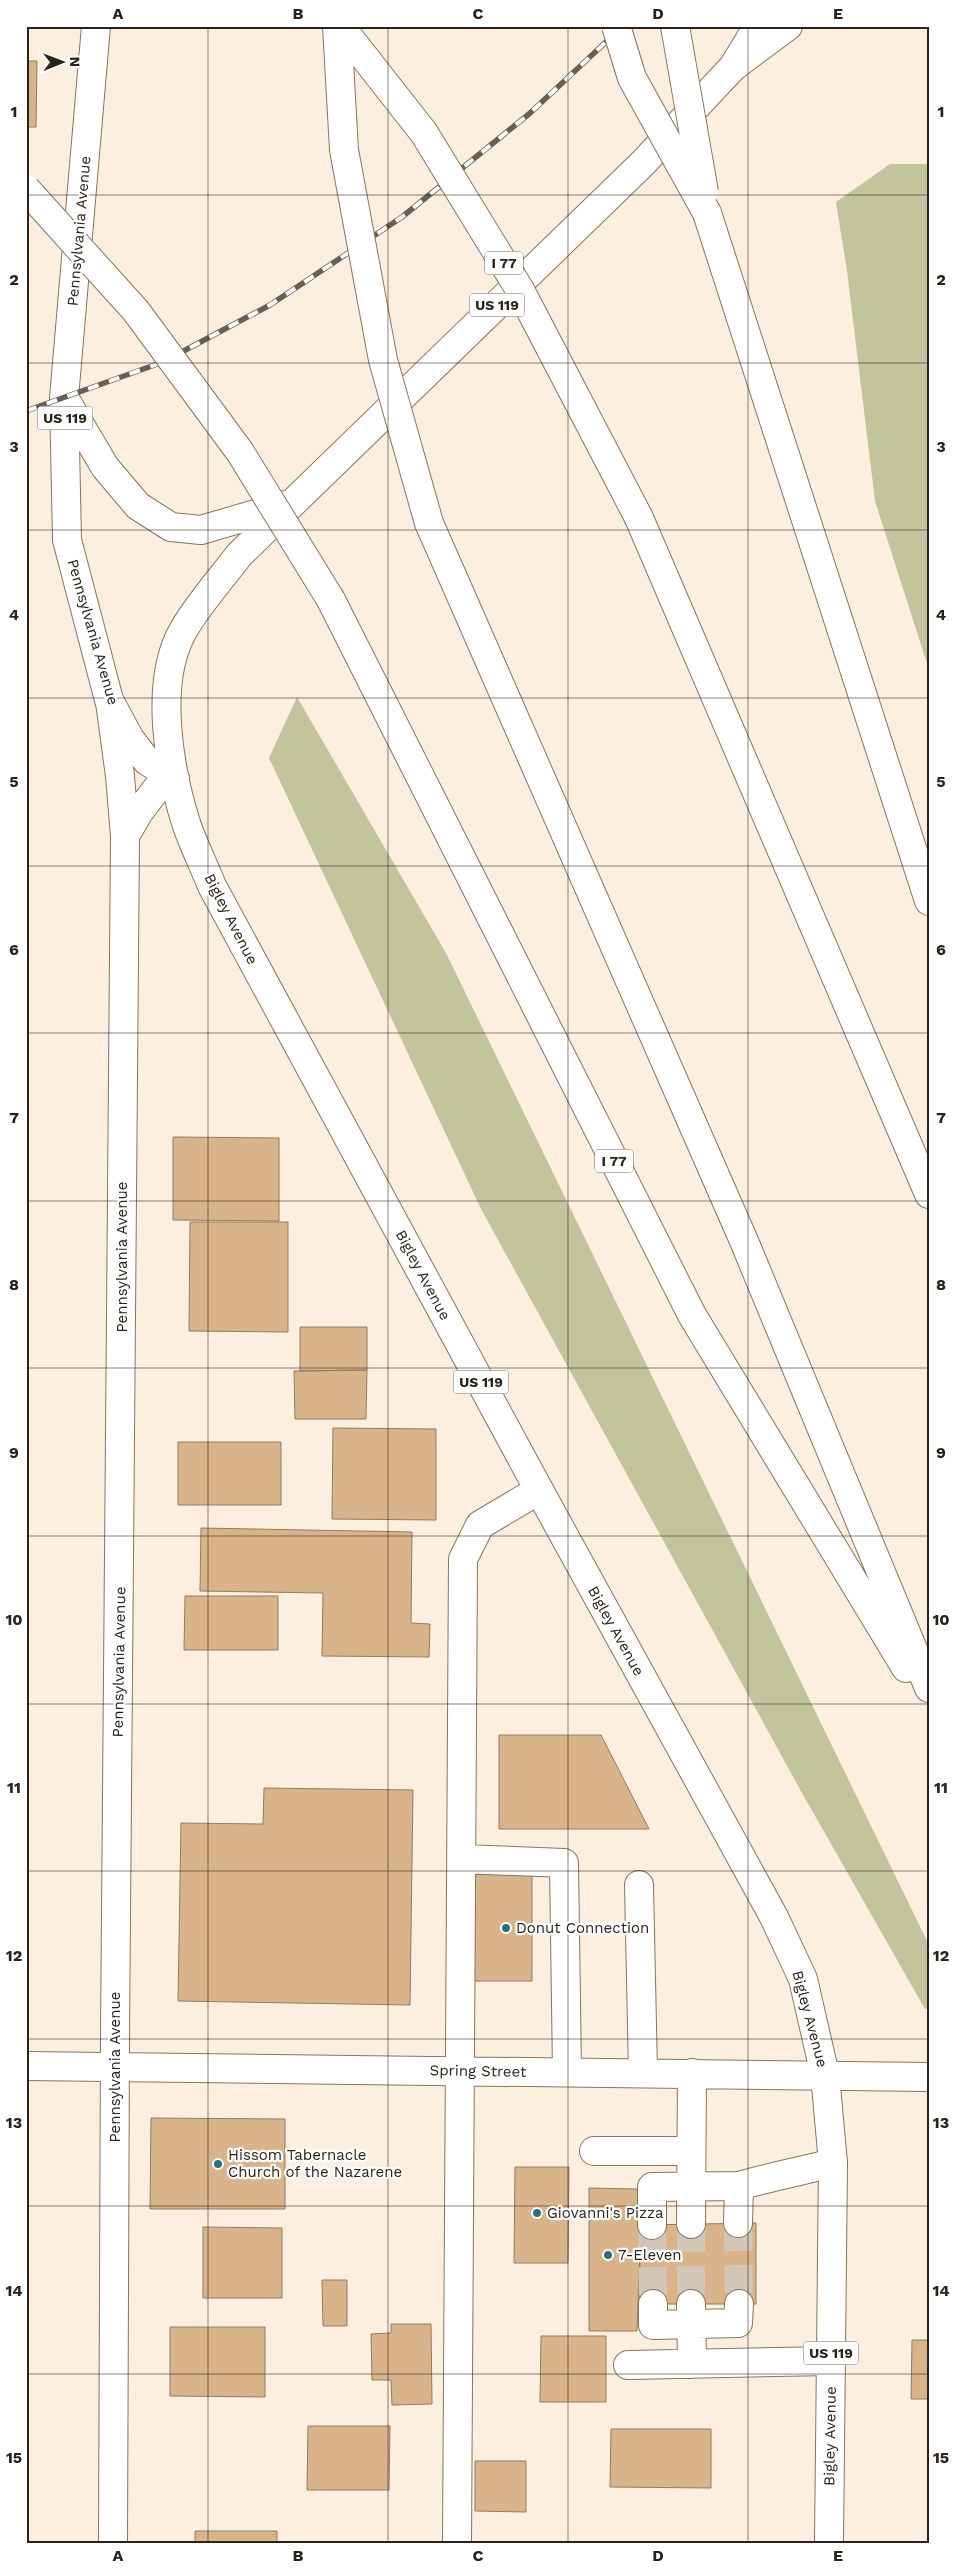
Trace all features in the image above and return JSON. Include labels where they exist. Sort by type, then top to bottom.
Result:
[{"type":"main road","name":"Pennsylvania Avenue","points":[[96,26],[64,398],[67,540],[109,700],[130,739],[147,761],[176,779]]},
{"type":"main road","points":[[338,26],[344,150],[383,360],[429,523],[744,1241],[929,1688]]},
{"type":"main road","name":"I 77","points":[[338,26],[424,133],[520,290],[639,518],[929,1194]]},
{"type":"main road","points":[[616,26],[632,78],[707,213]]},
{"type":"main road","points":[[674,26],[707,213],[929,901]]},
{"type":"main road","name":"US 119","points":[[176,779],[166,714],[168,674],[184,630],[239,556],[643,163],[733,67],[758,26]]},
{"type":"main road","points":[[733,67],[788,26]]},
{"type":"main road","name":"I 77","points":[[26,188],[136,312],[240,452],[331,600],[692,1315],[929,1706]]},
{"type":"main road","points":[[64,398],[105,467],[138,506],[171,527],[201,530],[292,504]]},
{"type":"main road","points":[[109,700],[120,776],[125,836]]},
{"type":"main road","name":"Pennsylvania Avenue","points":[[113,2543],[114,2065],[125,836],[139,812],[158,787],[176,779]]},
{"type":"main road","name":"Bigley Avenue","points":[[176,779],[187,826],[212,886],[539,1490],[774,1917],[803,1979],[825,2075],[833,2163],[829,2543]]},
{"type":"main road","points":[[457,2543],[463,1558],[480,1525],[539,1490]]},
{"type":"main road","points":[[462,1859],[564,1863],[567,2072]]},
{"type":"main road","points":[[639,1885],[643,2072]]},
{"type":"main road","name":"Spring Street","points":[[26,2066],[114,2065],[929,2077]]},
{"type":"main road","points":[[690,2224],[692,2073]]},
{"type":"main road","points":[[594,2151],[691,2152]]},
{"type":"main road","points":[[652,2225],[652,2187],[739,2186],[780,2174],[790,2175],[833,2163]]},
{"type":"main road","points":[[738,2223],[739,2186]]},
{"type":"main road","points":[[653,2304],[653,2325],[691,2314],[738,2323],[739,2304]]},
{"type":"main road","points":[[691,2314],[692,2364]]},
{"type":"main road","points":[[628,2365],[831,2361]]},
{"type":"green space","points":[[890,164],[929,164],[929,670],[875,501],[847,271],[836,202]]},
{"type":"green space","points":[[297,697],[446,953],[929,1945],[929,2008],[925,2009],[802,1793],[481,1209],[269,758]]},
{"type":"building","points":[[26,61],[37,61],[36,127],[26,127]]},
{"type":"building","points":[[173,1137],[279,1138],[279,1221],[173,1220]]},
{"type":"building","points":[[190,1222],[288,1222],[288,1332],[189,1331]]},
{"type":"building","points":[[300,1327],[367,1327],[367,1370],[300,1371]]},
{"type":"building","points":[[367,1370],[366,1419],[295,1419],[294,1371]]},
{"type":"building","points":[[333,1428],[436,1429],[436,1520],[332,1519]]},
{"type":"building","points":[[178,1442],[281,1442],[281,1505],[178,1505]]},
{"type":"building","points":[[201,1528],[412,1532],[411,1623],[430,1624],[429,1657],[322,1656],[323,1593],[200,1591]]},
{"type":"building","points":[[185,1596],[278,1596],[278,1650],[184,1650]]},
{"type":"building","points":[[499,1735],[601,1735],[649,1829],[499,1829]]},
{"type":"building","points":[[264,1788],[413,1790],[410,2005],[178,2001],[181,1823],[263,1824]]},
{"type":"building","points":[[474,1874],[532,1874],[532,1981],[474,1981]]},
{"type":"building","name":"Hissom Tabernacle Church of the Nazarene","points":[[151,2118],[285,2119],[285,2209],[150,2209]]},
{"type":"building","points":[[515,2167],[569,2167],[568,2263],[514,2263]]},
{"type":"building","points":[[589,2188],[637,2189],[641,2225],[637,2331],[589,2331]]},
{"type":"building","points":[[756,2223],[756,2304],[639,2304],[641,2225]]},
{"type":"building","points":[[203,2227],[282,2228],[282,2298],[203,2298]]},
{"type":"building","points":[[322,2280],[347,2280],[347,2326],[323,2326]]},
{"type":"building","points":[[391,2324],[431,2324],[432,2404],[392,2405],[391,2380],[372,2380],[371,2334],[391,2333]]},
{"type":"building","points":[[170,2327],[265,2327],[265,2397],[170,2396]]},
{"type":"building","points":[[541,2336],[606,2336],[606,2402],[540,2402]]},
{"type":"building","points":[[912,2340],[929,2340],[929,2399],[911,2399]]},
{"type":"building","points":[[308,2426],[390,2426],[389,2490],[307,2490]]},
{"type":"building","points":[[611,2429],[711,2429],[711,2488],[610,2487]]},
{"type":"building","points":[[475,2461],[526,2461],[526,2512],[475,2511]]},
{"type":"building","points":[[195,2531],[277,2531],[277,2543],[195,2543]]},
{"type":"tunnel","points":[[738,2223],[739,2304]]},
{"type":"tunnel","points":[[691,2224],[691,2304]]},
{"type":"tunnel","points":[[652,2225],[653,2304]]},
{"type":"railway","points":[[26,411],[163,362],[270,305],[402,217],[529,114],[623,26]]},
{"type":"place","name":"Donut Connection","points":[[506,1928]]},
{"type":"place","name":"Hissom Tabernacle Church of the Nazarene","points":[[218,2164]]},
{"type":"place","name":"Giovanni's Pizza","points":[[537,2213]]},
{"type":"place","name":"7-Eleven","points":[[608,2255]]}]
